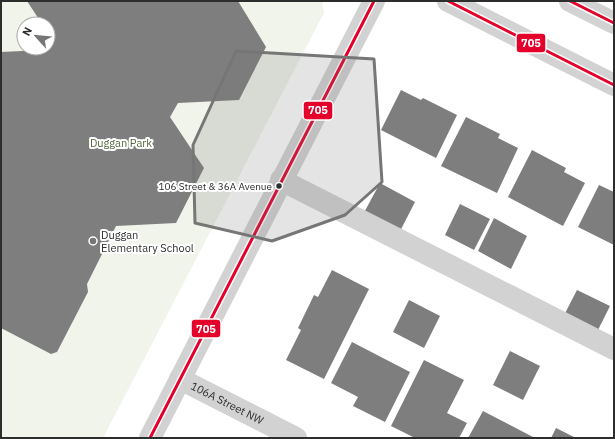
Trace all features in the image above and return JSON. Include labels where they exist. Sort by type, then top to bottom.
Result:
[{"type":"street","points":[[150,438],[374,1]]},
{"type":"street","points":[[448,1],[614,85]]},
{"type":"street","points":[[570,1],[614,23]]},
{"type":"street","points":[[281,180],[614,349]]},
{"type":"street","name":"106A Street NW","points":[[180,379],[296,438]]},
{"type":"highlighted area","points":[[236,51],[374,59],[382,182],[345,215],[272,241],[195,223],[193,145]]},
{"type":"green space","name":"Duggan Park","points":[[1,1],[322,1],[324,13],[103,438],[1,438]]},
{"type":"building","name":"Duggan Elementary School","points":[[27,1],[238,1],[266,47],[239,100],[178,103],[170,117],[204,168],[176,223],[116,226],[87,284],[88,292],[57,352],[51,354],[1,328],[1,52],[16,51],[16,56],[56,56],[56,16],[37,16]]},
{"type":"building","points":[[401,90],[421,100],[423,98],[457,115],[436,158],[381,130]]},
{"type":"building","points":[[466,117],[500,134],[498,138],[518,148],[497,193],[441,166]]},
{"type":"building","points":[[532,150],[566,168],[564,172],[585,183],[563,226],[508,197]]},
{"type":"building","points":[[380,183],[415,202],[396,239],[360,220]]},
{"type":"building","points":[[599,185],[614,192],[614,245],[578,227]]},
{"type":"building","points":[[460,204],[490,219],[474,250],[445,235]]},
{"type":"building","points":[[494,218],[527,236],[511,269],[478,251]]},
{"type":"building","points":[[332,270],[369,289],[324,379],[286,360],[301,330],[298,328],[314,295],[318,297]]},
{"type":"building","points":[[577,290],[610,306],[594,338],[561,321]]},
{"type":"building","points":[[409,300],[440,316],[424,348],[393,332]]},
{"type":"building","points":[[352,342],[410,372],[385,422],[353,406],[358,397],[331,383]]},
{"type":"building","points":[[510,351],[540,366],[523,400],[493,385]]},
{"type":"building","points":[[424,360],[464,380],[447,413],[467,423],[459,438],[415,438],[391,426]]},
{"type":"building","points":[[483,411],[535,438],[468,438]]},
{"type":"building","points":[[556,428],[576,438],[551,438]]},
{"type":"transit line","name":"705","points":[[150,438],[374,1]]},
{"type":"transit line","name":"705","points":[[448,1],[614,85]]},
{"type":"transit line","name":"705","points":[[570,1],[614,23]]},
{"type":"place","name":"106 Street & 36A Avenue","points":[[279,186]]},
{"type":"place","name":"Duggan Elementary School","points":[[93,241]]}]
